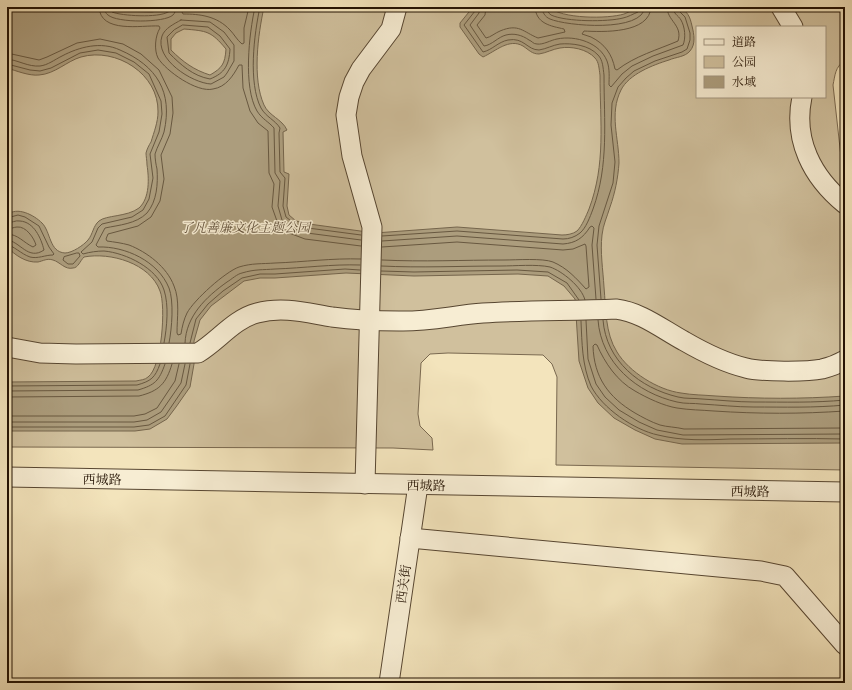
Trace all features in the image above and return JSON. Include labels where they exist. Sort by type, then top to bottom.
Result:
[{"type":"street","points":[[365,484],[372,227],[352,156],[346,115],[349,97],[354,82],[361,69],[391,29],[398,7]]},
{"type":"street","points":[[781,7],[792,26]]},
{"type":"street","points":[[802,98],[800,122],[805,154],[820,179],[834,195],[845,204]]},
{"type":"street","points":[[7,347],[40,352],[76,354],[198,353],[247,317],[258,313],[279,310],[300,311],[370,320],[415,321],[493,312],[610,310],[627,311],[717,358],[746,368],[767,370],[821,369],[845,360]]},
{"type":"street","name":"西城路","points":[[7,478],[845,492]]},
{"type":"street","name":"西关街","points":[[389,683],[418,485]]},
{"type":"street","points":[[410,538],[761,571],[785,576],[845,645]]},
{"type":"green space","name":"了凡善廉文化主题公园","points":[[7,7],[845,7],[845,61],[837,68],[833,85],[843,175],[845,179],[845,470],[556,465],[557,377],[552,364],[543,355],[430,354],[421,363],[418,414],[420,426],[432,438],[433,450],[393,448],[7,447]]},
{"type":"water","points":[[7,7],[108,7],[123,11],[152,12],[175,7],[264,7],[258,43],[258,82],[260,94],[266,109],[285,126],[287,130],[283,132],[284,172],[289,174],[287,206],[289,215],[296,221],[375,233],[457,227],[566,235],[577,231],[582,224],[589,209],[598,176],[601,143],[600,75],[599,66],[595,58],[588,52],[564,47],[537,54],[518,44],[508,44],[483,57],[479,54],[460,27],[460,23],[473,7],[549,7],[555,11],[574,16],[607,17],[624,14],[641,7],[678,7],[686,12],[690,20],[694,36],[692,48],[686,55],[649,67],[635,75],[625,84],[617,99],[615,117],[619,169],[616,185],[603,228],[601,248],[607,321],[613,345],[622,359],[636,373],[663,388],[685,394],[748,398],[845,396],[845,443],[682,444],[655,439],[635,430],[614,418],[598,403],[588,388],[579,361],[575,299],[564,286],[548,276],[518,274],[414,276],[346,273],[260,278],[244,281],[211,306],[200,320],[194,341],[194,364],[190,387],[167,419],[150,429],[135,431],[7,431],[7,382],[136,381],[147,378],[153,371],[160,349],[163,309],[160,291],[155,281],[148,273],[128,262],[105,256],[84,257],[75,268],[70,268],[65,267],[51,259],[38,262],[25,260],[17,256],[7,247],[7,215],[11,212],[20,211],[39,220],[45,227],[56,249],[60,252],[68,253],[81,246],[90,238],[95,225],[102,219],[129,213],[139,208],[143,204],[148,188],[146,153],[156,127],[158,116],[156,98],[151,86],[143,75],[133,66],[108,56],[94,55],[81,57],[56,70],[39,75],[27,74],[7,68]],"holes":[[[184,29],[208,33],[226,49],[224,62],[210,75],[189,65],[171,50],[171,39],[176,33]]]}]
